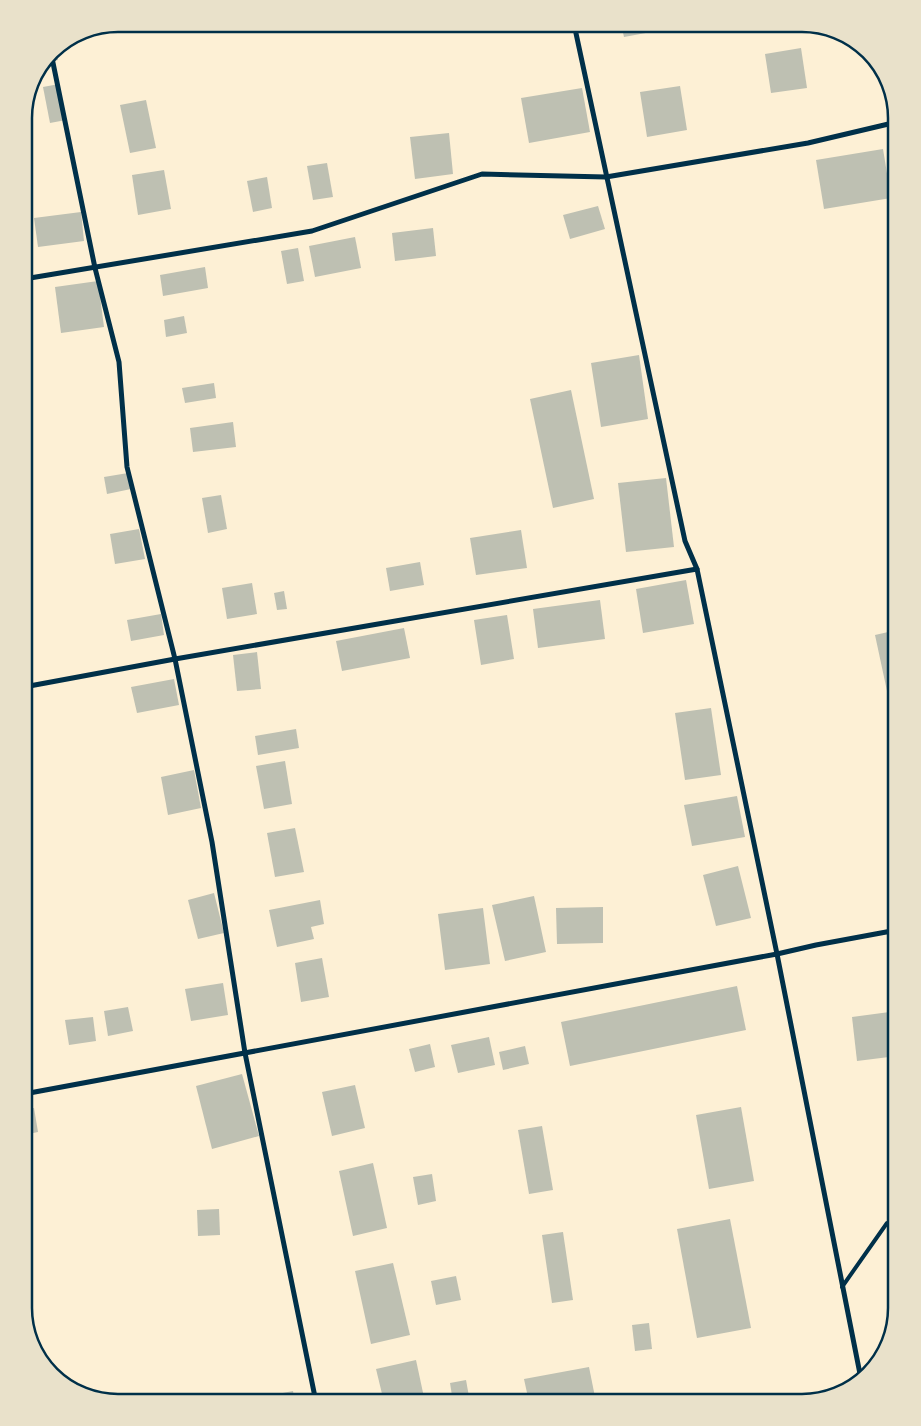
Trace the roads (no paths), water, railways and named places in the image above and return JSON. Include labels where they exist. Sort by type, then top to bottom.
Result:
[{"type":"street","points":[[576,33],[685,540],[697,569],[777,954],[859,1372]]},
{"type":"street","points":[[53,63],[95,268],[119,362],[127,467],[174,659],[212,842],[245,1054],[314,1393]]},
{"type":"street","points":[[33,278],[312,231],[482,174],[606,176],[808,143],[888,124]]},
{"type":"street","points":[[33,685],[174,659],[697,569]]},
{"type":"street","points":[[32,1093],[888,932]]},
{"type":"lane","points":[[842,1287],[888,1223]]}]
